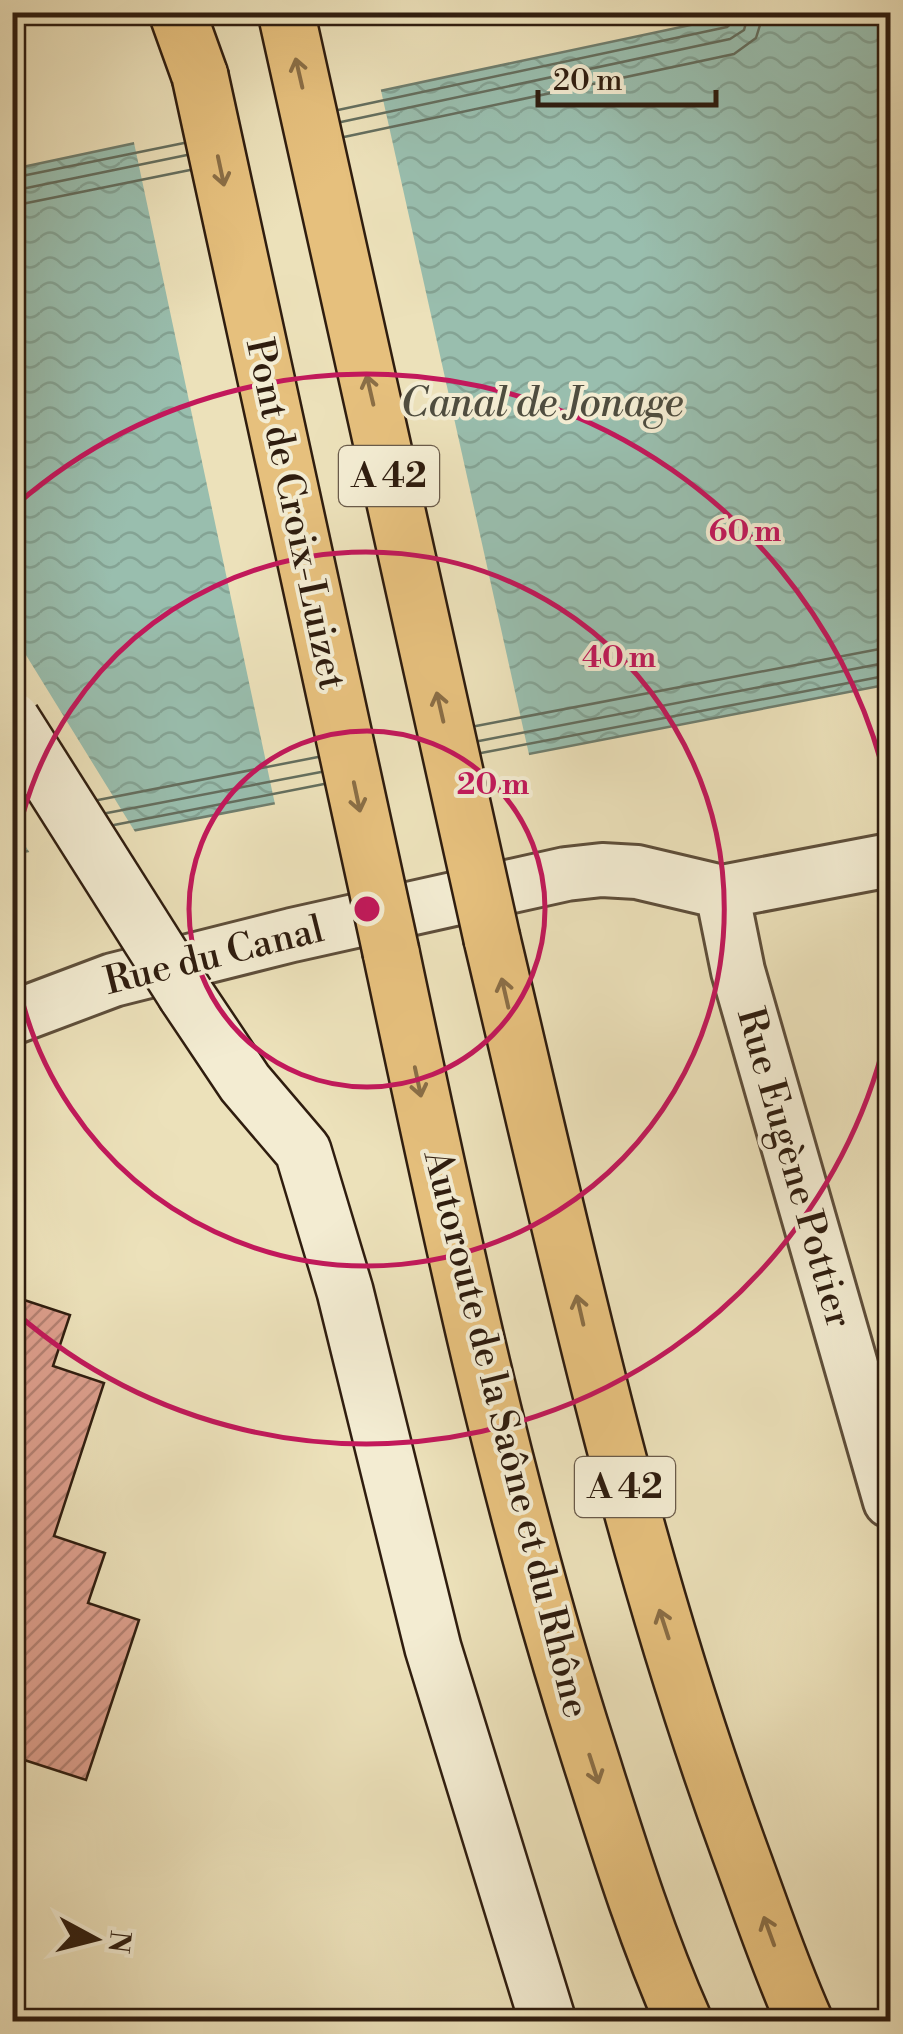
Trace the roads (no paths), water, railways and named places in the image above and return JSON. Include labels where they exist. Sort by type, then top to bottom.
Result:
[{"type":"highway","points":[[177,12],[200,76]]},
{"type":"highway","points":[[200,76],[206,12]]},
{"type":"highway","name":"A 42","points":[[286,12],[492,939],[646,1569],[710,1769],[805,2022]]},
{"type":"highway","name":"Pont de Croix-Luizet","points":[[200,76],[390,952]]},
{"type":"highway","name":"Autoroute de la Saône et du Rhône","points":[[390,952],[468,1310],[524,1538],[621,1856],[684,2022]]},
{"type":"street","points":[[12,720],[244,1083],[303,1151],[345,1291],[433,1648],[548,2022]]},
{"type":"street","name":"Rue du Canal","points":[[12,1018],[114,980],[292,935],[566,874],[637,872],[722,892],[890,860]]},
{"type":"street","name":"Rue Eugène Pottier","points":[[722,892],[738,971],[890,1501]]},
{"type":"water","name":"Canal de Jonage","points":[[747,13],[890,13],[890,684],[13,854],[13,169]]}]
